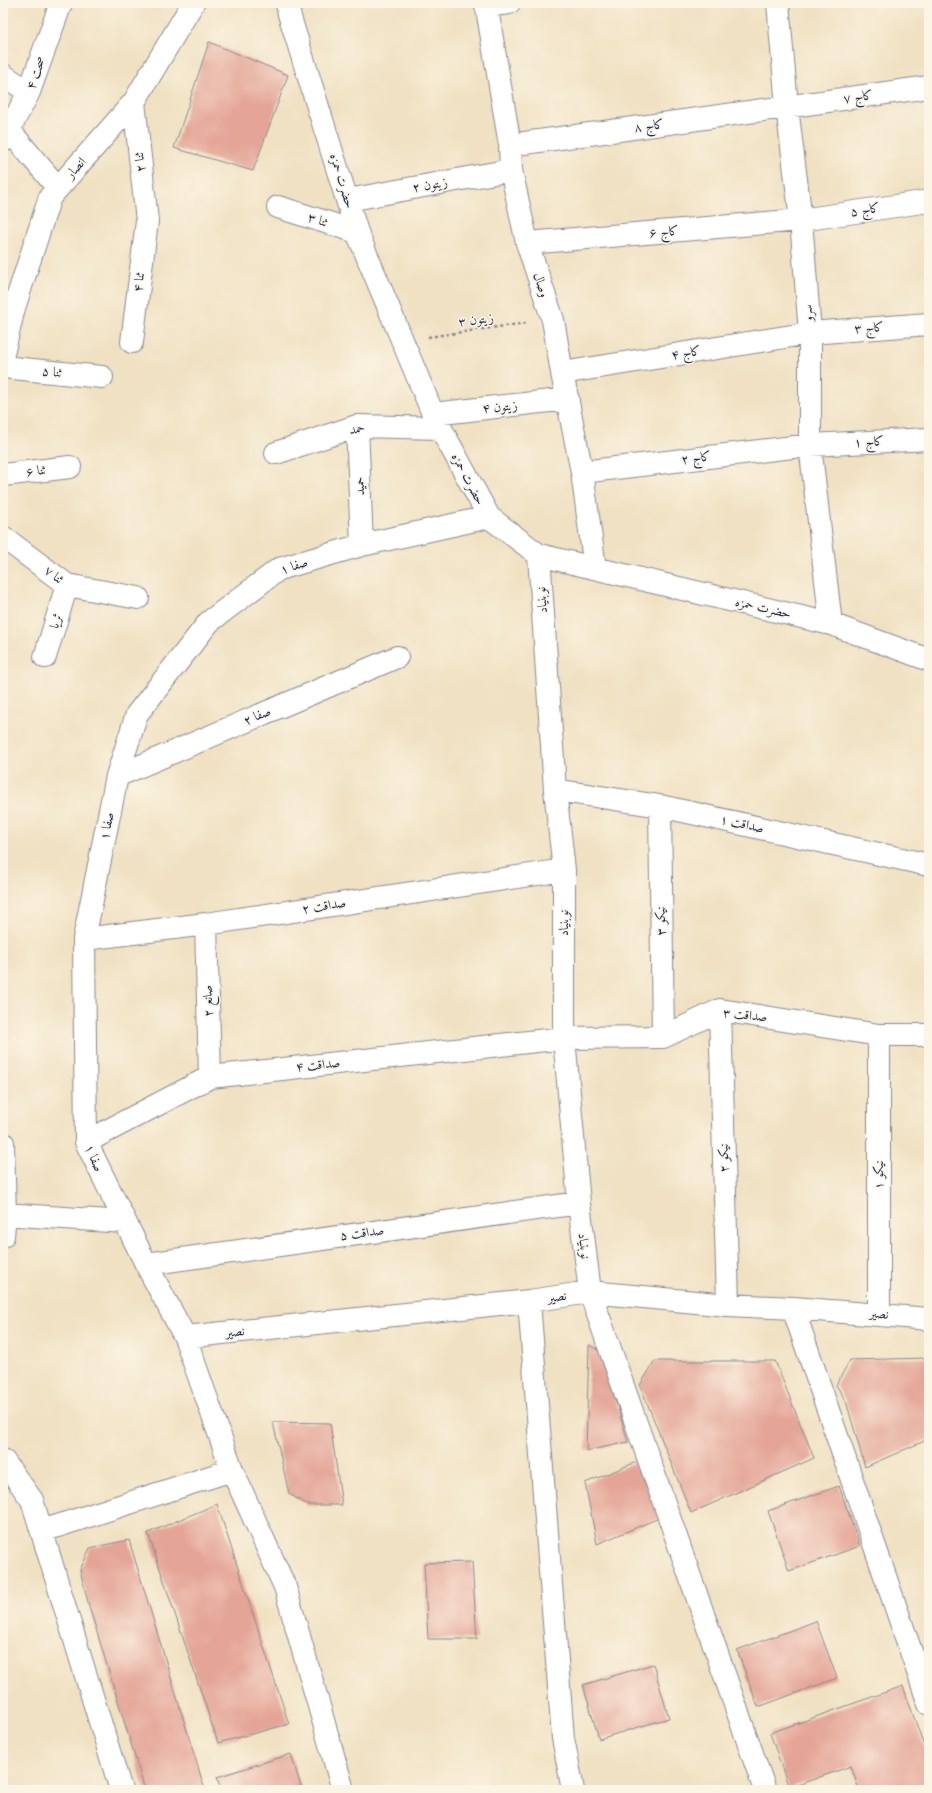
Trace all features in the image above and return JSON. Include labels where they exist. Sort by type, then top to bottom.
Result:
[{"type":"street","name":"صحت ۴","points":[[6,135],[29,92],[61,3]]},
{"type":"street","name":"انصار","points":[[3,354],[14,308],[50,197],[134,102],[193,3]]},
{"type":"street","name":"حضرت حمزه","points":[[287,3],[289,14],[357,232],[437,421],[489,517],[538,555],[831,624],[929,660]]},
{"type":"street","points":[[486,4],[508,3]]},
{"type":"street","name":"سرو","points":[[778,3],[787,107],[801,220],[810,333],[810,445],[831,624]]},
{"type":"street","name":"وصال","points":[[486,4],[510,145],[511,170],[527,243],[553,320],[582,472],[594,568]]},
{"type":"street","points":[[3,75],[29,92]]},
{"type":"street","name":"کاج ۷","points":[[787,107],[929,87]]},
{"type":"street","name":"ثنا ۲","points":[[134,102],[147,222]]},
{"type":"street","name":"کاج ۸","points":[[510,145],[787,107]]},
{"type":"street","points":[[6,135],[58,188]]},
{"type":"street","name":"زیتون ۲","points":[[348,200],[511,170]]},
{"type":"street","name":"کاج ۵","points":[[801,220],[929,200]]},
{"type":"street","name":"ثنا ۳","points":[[278,207],[357,232]]},
{"type":"street","name":"کاج ۶","points":[[527,243],[801,220]]},
{"type":"street","name":"ثنا ۴","points":[[132,342],[147,222]]},
{"type":"street","name":"کاج ۳","points":[[810,333],[929,324]]},
{"type":"street","name":"کاج ۴","points":[[562,373],[810,333]]},
{"type":"street","name":"ثنا ۵","points":[[3,367],[102,377]]},
{"type":"street","name":"زیتون ۴","points":[[437,421],[568,399]]},
{"type":"street","name":"حمد","points":[[276,453],[357,426],[437,421]]},
{"type":"street","name":"حمید","points":[[357,426],[362,545]]},
{"type":"street","name":"کاج ۱","points":[[810,445],[929,439]]},
{"type":"street","name":"کاج ۲","points":[[582,472],[810,445]]},
{"type":"street","name":"ثنا ۶","points":[[3,476],[70,467]]},
{"type":"street","name":"صفا ۱","points":[[343,1790],[285,1587],[232,1470],[185,1337],[146,1264],[86,1142],[84,939],[117,776],[137,714],[210,622],[279,569],[362,545],[489,517]]},
{"type":"street","name":"ثنا ۷","points":[[3,537],[67,585],[138,598]]},
{"type":"street","name":"نوبنیاد","points":[[538,555],[554,790],[564,870],[564,1038],[579,1203],[590,1292],[765,1790]]},
{"type":"street","name":"ثریا","points":[[45,657],[67,585]]},
{"type":"street","name":"صفا ۲","points":[[117,776],[397,657]]},
{"type":"street","name":"صداقت ۱","points":[[554,790],[660,806],[929,865]]},
{"type":"street","name":"نیکو ۳","points":[[660,806],[663,1036]]},
{"type":"street","name":"صداقت ۲","points":[[84,939],[206,924],[564,870]]},
{"type":"street","name":"صانع ۲","points":[[206,924],[210,1077]]},
{"type":"street","name":"صداقت ۳","points":[[564,1038],[663,1036],[720,1010],[879,1035],[929,1035]]},
{"type":"street","name":"نیکو ۲","points":[[720,1010],[728,1305]]},
{"type":"street","name":"نیکو ۱","points":[[879,1035],[879,1314]]},
{"type":"street","name":"صداقت ۴","points":[[86,1142],[210,1077],[564,1038]]},
{"type":"street","points":[[3,1143],[3,1236]]},
{"type":"street","name":"صداقت ۵","points":[[146,1264],[579,1203]]},
{"type":"street","points":[[4,1214],[125,1222]]},
{"type":"street","name":"نصیر","points":[[185,1337],[529,1300],[590,1292],[728,1305],[793,1308],[929,1319]]},
{"type":"street","points":[[529,1300],[563,1738],[573,1790]]},
{"type":"street","points":[[793,1308],[929,1704]]},
{"type":"street","points":[[3,1460],[32,1500],[121,1790]]},
{"type":"street","points":[[42,1531],[232,1470]]},
{"type":"path","name":"زیتون ۳","points":[[402,341],[553,320]]},
{"type":"building","points":[[209,42],[288,75],[253,171],[174,148]]},
{"type":"building","points":[[589,1345],[601,1352],[628,1442],[586,1451]]},
{"type":"building","points":[[929,1358],[929,1439],[865,1467],[846,1401],[836,1385],[850,1360]]},
{"type":"building","points":[[655,1361],[775,1361],[814,1458],[691,1513],[640,1385]]},
{"type":"building","points":[[273,1422],[330,1423],[342,1505],[308,1505],[289,1494]]},
{"type":"building","points":[[639,1461],[659,1518],[597,1544],[585,1483]]},
{"type":"building","points":[[839,1486],[860,1546],[789,1571],[768,1511]]},
{"type":"building","points":[[217,1504],[289,1724],[218,1743],[148,1533]]},
{"type":"building","points":[[129,1540],[205,1790],[145,1790],[89,1606],[80,1570],[90,1548]]},
{"type":"building","points":[[472,1562],[477,1639],[428,1639],[424,1563]]},
{"type":"building","points":[[816,1621],[837,1678],[758,1707],[737,1650]]},
{"type":"building","points":[[653,1664],[669,1718],[599,1739],[583,1685]]},
{"type":"building","points":[[903,1686],[929,1760],[929,1790],[859,1790],[851,1766],[789,1788],[770,1733]]},
{"type":"building","points":[[291,1754],[302,1790],[221,1790],[217,1777]]}]
